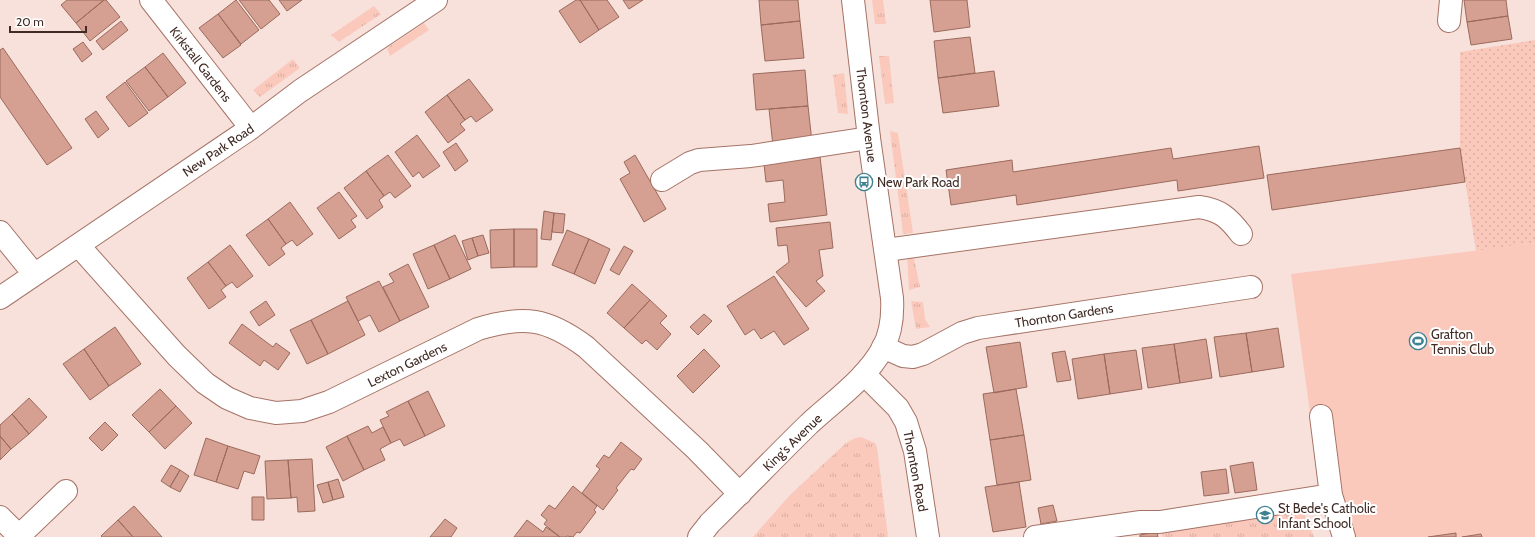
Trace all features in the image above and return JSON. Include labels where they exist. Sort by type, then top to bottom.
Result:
[{"type":"street","name":"Kirkstall Gardens","points":[[151,0],[251,128]]},
{"type":"street","name":"New Park Road","points":[[0,298],[251,128],[300,91],[436,0]]},
{"type":"street","name":"Thornton Avenue","points":[[853,0],[869,138],[886,250],[892,303],[892,318],[883,348]]},
{"type":"street","points":[[662,180],[690,163],[699,160],[751,156],[869,138]]},
{"type":"street","points":[[886,250],[1199,207],[1212,209],[1223,214],[1233,223],[1241,234]]},
{"type":"street","points":[[0,232],[34,274]]},
{"type":"street","name":"Lexton Gardens","points":[[78,245],[177,356],[205,383],[227,398],[250,408],[276,413],[302,411],[329,402],[478,329],[500,322],[523,320],[546,324],[567,333],[586,347],[697,450],[740,494]]},
{"type":"street","name":"Thornton Gardens","points":[[883,348],[903,356],[913,357],[923,354],[962,333],[978,328],[1252,287]]},
{"type":"street","name":"King's Avenue","points":[[699,537],[710,523],[809,425],[864,374],[883,348]]},
{"type":"street","name":"Thornton Road","points":[[864,374],[898,408],[906,422],[915,451],[928,537]]},
{"type":"street","points":[[1321,416],[1332,496],[1344,537]]},
{"type":"street","points":[[0,518],[19,536],[66,491]]},
{"type":"street","points":[[1035,537],[1141,522],[1160,522],[1332,496]]},
{"type":"green space","points":[[872,0],[883,0],[886,24],[875,24]]},
{"type":"green space","points":[[374,6],[381,14],[339,42],[331,35]]},
{"type":"green space","points":[[424,23],[429,30],[390,56],[387,48]]},
{"type":"green space","points":[[1535,40],[1535,243],[1476,251],[1460,148],[1460,52]]},
{"type":"green space","points":[[879,56],[889,56],[894,103],[885,104]]},
{"type":"green space","points":[[293,59],[300,68],[260,97],[253,90]]},
{"type":"green space","points":[[844,73],[848,114],[838,113],[833,75]]},
{"type":"green space","points":[[890,131],[898,133],[913,233],[903,234]]},
{"type":"green space","name":"Grafton Tennis Club","points":[[1535,243],[1535,537],[1335,537],[1323,508],[1291,274]]},
{"type":"green space","points":[[907,253],[913,253],[920,287],[909,290]]},
{"type":"green space","points":[[911,301],[923,302],[925,319],[930,327],[916,329]]},
{"type":"green space","points":[[861,437],[875,443],[877,447],[888,537],[753,537],[789,496],[846,443],[855,438]]},
{"type":"green space","name":"St Bede's Catholic Infant School","points":[[1299,501],[1314,537],[1162,537],[1160,522]]},
{"type":"building","points":[[67,0],[104,0],[76,23],[61,5]]},
{"type":"building","points":[[104,0],[106,0],[120,17],[90,41],[76,23]]},
{"type":"building","points":[[236,0],[259,30],[241,44],[218,14]]},
{"type":"building","points":[[239,0],[269,0],[280,14],[261,29]]},
{"type":"building","points":[[279,0],[302,0],[287,11]]},
{"type":"building","points":[[576,0],[580,0],[599,30],[580,43],[559,11]]},
{"type":"building","points":[[580,0],[607,0],[619,17],[599,30]]},
{"type":"building","points":[[623,0],[643,0],[629,9]]},
{"type":"building","points":[[759,0],[798,0],[800,21],[761,25]]},
{"type":"building","points":[[930,0],[967,0],[970,27],[934,32]]},
{"type":"building","points":[[1464,0],[1506,0],[1508,16],[1467,22]]},
{"type":"building","points":[[218,14],[241,45],[223,58],[199,28]]},
{"type":"building","points":[[1508,16],[1512,39],[1471,45],[1467,22]]},
{"type":"building","points":[[121,21],[128,30],[103,50],[96,41]]},
{"type":"building","points":[[800,21],[804,58],[765,61],[761,25]]},
{"type":"building","points":[[970,37],[975,73],[938,78],[934,41]]},
{"type":"building","points":[[83,42],[92,54],[82,62],[73,49]]},
{"type":"building","points":[[3,48],[72,148],[47,165],[0,97],[0,50]]},
{"type":"building","points":[[163,53],[186,83],[168,97],[145,67]]},
{"type":"building","points":[[145,67],[168,97],[149,111],[126,81]]},
{"type":"building","points":[[805,70],[808,106],[756,110],[753,74]]},
{"type":"building","points":[[994,71],[999,106],[943,113],[938,78]]},
{"type":"building","points":[[469,79],[493,110],[476,122],[471,116],[465,120],[447,95]]},
{"type":"building","points":[[125,82],[148,113],[129,127],[106,97]]},
{"type":"building","points":[[447,95],[465,120],[460,124],[465,130],[448,143],[425,112]]},
{"type":"building","points":[[808,106],[812,142],[773,146],[769,109]]},
{"type":"building","points":[[96,111],[109,129],[98,138],[85,119]]},
{"type":"building","points":[[417,135],[440,166],[423,178],[419,172],[413,177],[395,152]]},
{"type":"building","points":[[456,143],[468,161],[455,171],[443,152]]},
{"type":"building","points":[[1259,146],[1264,178],[1178,191],[1177,180],[1017,205],[1016,195],[951,205],[946,170],[1012,160],[1013,172],[1171,148],[1173,159]]},
{"type":"building","points":[[1460,148],[1465,182],[1272,210],[1267,175]]},
{"type":"building","points":[[388,155],[411,186],[395,198],[390,192],[384,196],[366,171]]},
{"type":"building","points":[[635,155],[666,209],[644,222],[620,179],[630,173],[624,162]]},
{"type":"building","points":[[820,157],[827,215],[770,222],[768,204],[785,202],[783,180],[766,182],[764,164]]},
{"type":"building","points":[[366,171],[384,196],[379,200],[383,207],[367,219],[344,188]]},
{"type":"building","points":[[339,192],[357,216],[351,220],[356,227],[339,239],[317,208]]},
{"type":"building","points":[[290,202],[313,234],[297,246],[292,240],[286,244],[268,219]]},
{"type":"building","points":[[544,211],[554,213],[551,240],[541,239]]},
{"type":"building","points":[[554,213],[565,214],[563,233],[552,232]]},
{"type":"building","points":[[268,219],[286,244],[281,248],[285,254],[269,266],[246,235]]},
{"type":"building","points":[[830,222],[833,248],[819,250],[823,276],[816,281],[825,291],[806,307],[776,272],[789,262],[787,245],[778,246],[776,228]]},
{"type":"building","points":[[514,229],[514,267],[491,268],[490,230]]},
{"type":"building","points":[[514,229],[537,229],[537,267],[514,267]]},
{"type":"building","points":[[567,230],[589,239],[574,274],[552,265]]},
{"type":"building","points":[[455,235],[471,269],[450,279],[434,245]]},
{"type":"building","points":[[483,235],[489,253],[478,256],[472,238]]},
{"type":"building","points":[[472,238],[478,256],[468,260],[462,241]]},
{"type":"building","points":[[589,239],[610,249],[595,284],[574,274]]},
{"type":"building","points":[[230,245],[253,276],[237,288],[232,282],[226,286],[208,262]]},
{"type":"building","points":[[434,245],[450,279],[428,289],[413,254]]},
{"type":"building","points":[[624,246],[633,251],[619,275],[610,270]]},
{"type":"building","points":[[208,262],[226,286],[221,290],[226,297],[209,309],[187,278]]},
{"type":"building","points":[[408,264],[429,307],[400,321],[383,287],[394,282],[389,274]]},
{"type":"building","points":[[774,276],[809,329],[784,345],[774,331],[761,339],[754,329],[745,335],[727,306]]},
{"type":"building","points":[[379,281],[400,321],[379,332],[370,315],[358,321],[346,297]]},
{"type":"building","points":[[632,284],[650,300],[624,328],[607,313]]},
{"type":"building","points":[[650,300],[667,316],[660,323],[671,334],[657,350],[646,340],[642,344],[624,328]]},
{"type":"building","points":[[266,301],[275,315],[259,326],[250,312]]},
{"type":"building","points":[[348,301],[365,335],[328,354],[311,320]]},
{"type":"building","points":[[704,314],[712,321],[698,335],[690,327]]},
{"type":"building","points":[[311,320],[328,354],[307,364],[290,330]]},
{"type":"building","points":[[242,324],[273,347],[276,343],[290,353],[278,370],[264,360],[260,366],[229,343]]},
{"type":"building","points":[[115,327],[141,364],[109,386],[84,349]]},
{"type":"building","points":[[1278,328],[1284,367],[1252,372],[1246,333]]},
{"type":"building","points":[[1246,333],[1252,372],[1220,377],[1214,337]]},
{"type":"building","points":[[1206,339],[1212,378],[1180,383],[1174,344]]},
{"type":"building","points":[[1020,342],[1027,387],[994,393],[986,347]]},
{"type":"building","points":[[1174,344],[1180,383],[1148,388],[1142,348]]},
{"type":"building","points":[[84,349],[109,386],[90,400],[63,364]]},
{"type":"building","points":[[704,349],[720,366],[693,393],[677,376]]},
{"type":"building","points":[[1136,350],[1142,389],[1110,394],[1104,354]]},
{"type":"building","points":[[1065,351],[1071,380],[1057,382],[1052,353]]},
{"type":"building","points":[[1104,354],[1110,394],[1078,399],[1072,359]]},
{"type":"building","points":[[160,389],[176,406],[149,432],[132,415]]},
{"type":"building","points":[[1016,389],[1024,435],[990,440],[983,394]]},
{"type":"building","points":[[428,391],[445,426],[425,436],[408,401]]},
{"type":"building","points":[[29,398],[47,417],[29,434],[12,414]]},
{"type":"building","points":[[408,401],[425,436],[404,446],[400,439],[391,443],[380,420],[389,416],[386,412]]},
{"type":"building","points":[[176,406],[192,423],[165,449],[149,432]]},
{"type":"building","points":[[12,414],[29,434],[11,449],[0,436],[0,425]]},
{"type":"building","points":[[105,422],[118,435],[102,451],[89,438]]},
{"type":"building","points":[[368,426],[372,433],[383,427],[391,443],[380,449],[385,460],[364,470],[347,436]]},
{"type":"building","points":[[1024,435],[1031,480],[997,485],[990,440]]},
{"type":"building","points":[[0,436],[11,449],[0,460]]},
{"type":"building","points":[[347,436],[364,470],[343,481],[326,447]]},
{"type":"building","points":[[206,438],[228,446],[216,482],[194,475]]},
{"type":"building","points":[[621,442],[642,459],[634,470],[631,469],[616,488],[618,490],[603,510],[582,493],[600,469],[596,466],[604,455],[609,458]]},
{"type":"building","points":[[228,446],[260,456],[254,474],[244,471],[238,489],[216,482]]},
{"type":"building","points":[[312,459],[315,511],[298,512],[297,497],[291,498],[288,460]]},
{"type":"building","points":[[288,460],[291,498],[267,499],[265,461]]},
{"type":"building","points":[[1253,462],[1257,490],[1235,493],[1230,466]]},
{"type":"building","points":[[171,465],[180,470],[170,487],[161,481]]},
{"type":"building","points":[[1226,469],[1229,493],[1204,496],[1201,472]]},
{"type":"building","points":[[180,470],[189,476],[180,492],[170,487]]},
{"type":"building","points":[[338,479],[344,497],[333,500],[328,482]]},
{"type":"building","points":[[328,482],[333,500],[323,503],[317,485]]},
{"type":"building","points":[[1019,482],[1026,527],[993,532],[985,487]]},
{"type":"building","points":[[573,486],[597,506],[594,510],[596,512],[580,533],[577,532],[573,537],[560,537],[544,524],[547,520],[541,515],[549,505],[555,509]]},
{"type":"building","points":[[252,497],[264,497],[264,520],[252,520]]},
{"type":"building","points":[[1053,505],[1057,521],[1041,524],[1038,508]]},
{"type":"building","points":[[134,506],[162,537],[133,537],[118,520]]},
{"type":"building","points":[[445,519],[457,528],[451,537],[430,537]]},
{"type":"building","points":[[118,520],[133,537],[101,536]]},
{"type":"building","points":[[527,520],[543,532],[546,527],[560,537],[514,537]]},
{"type":"building","points":[[1157,532],[1158,537],[1140,537],[1140,535]]},
{"type":"building","points":[[1456,533],[1456,537],[1428,537]]},
{"type":"building","points":[[1481,534],[1482,537],[1462,537]]},
{"type":"place","name":"New Park Road","points":[[864,182]]},
{"type":"place","name":"Grafton Tennis Club","points":[[1418,341]]},
{"type":"place","name":"St Bede's Catholic Infant School","points":[[1265,515]]}]
